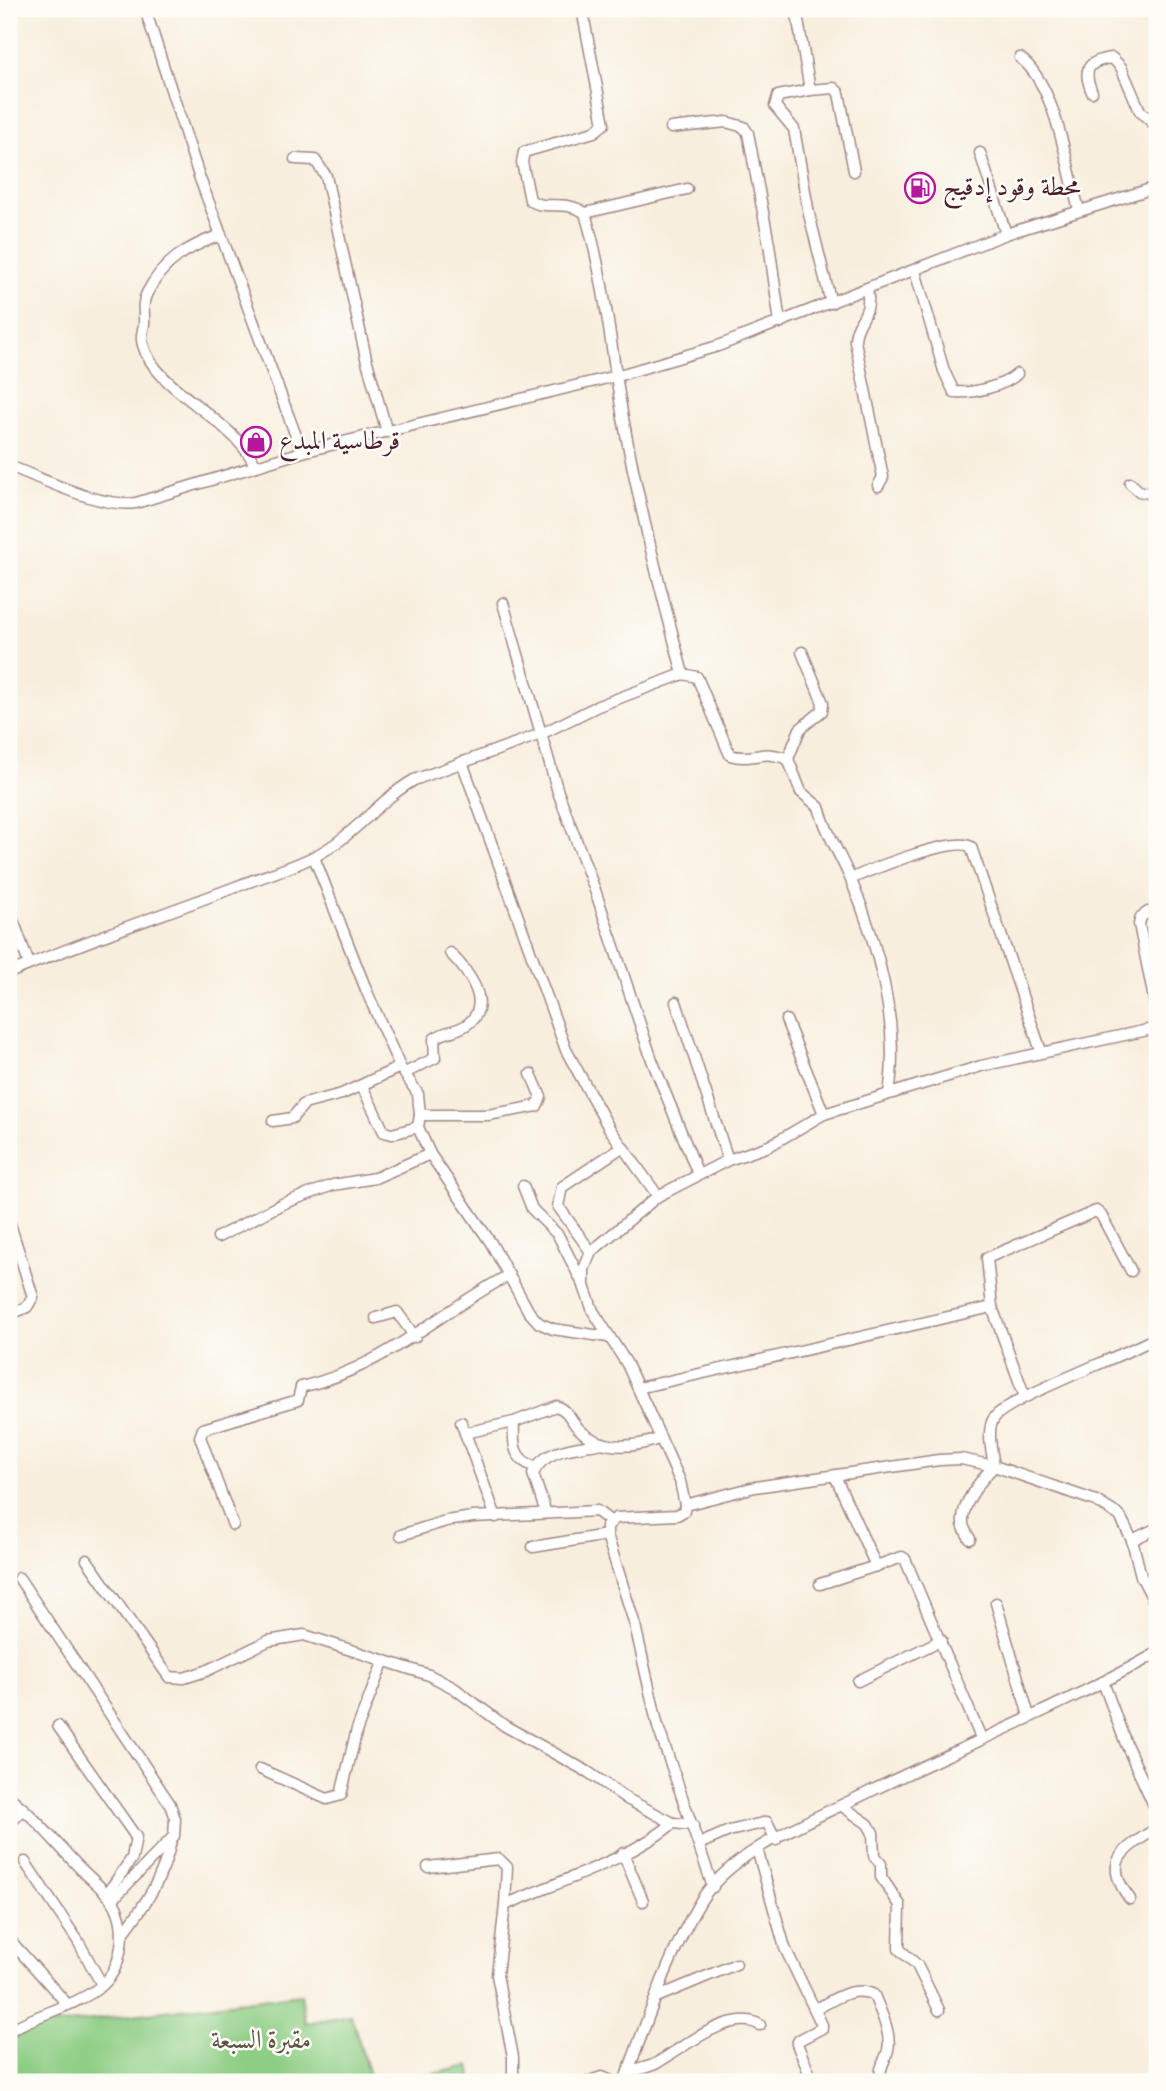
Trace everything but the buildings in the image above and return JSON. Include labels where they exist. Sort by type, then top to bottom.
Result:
[{"type":"street","points":[[145,9],[221,235],[302,452]]},
{"type":"street","points":[[582,9],[604,113],[603,128],[528,149],[522,156],[532,202],[567,203],[585,213],[687,189]]},
{"type":"street","points":[[796,9],[810,90]]},
{"type":"street","points":[[1020,58],[1039,78],[1048,99],[1079,210]]},
{"type":"street","points":[[1092,92],[1087,79],[1088,66],[1092,62],[1112,58],[1121,67],[1140,111],[1157,127]]},
{"type":"street","points":[[831,303],[809,214],[794,129],[775,106],[778,96],[834,88],[839,93],[854,171]]},
{"type":"street","points":[[671,128],[726,122],[744,127],[748,134],[769,244],[780,323]]},
{"type":"street","points":[[980,153],[1006,234]]},
{"type":"street","points":[[295,159],[315,160],[326,176],[366,358],[387,432]]},
{"type":"street","points":[[9,466],[99,499],[128,505],[302,452],[616,376],[718,346],[1006,234],[1157,187]]},
{"type":"street","points":[[585,213],[606,299],[616,376],[653,568],[683,674]]},
{"type":"street","points":[[221,235],[192,246],[156,278],[143,302],[143,345],[158,372],[226,429],[249,452],[255,466]]},
{"type":"street","points":[[915,271],[950,387],[963,393],[975,391],[1012,379],[1017,374]]},
{"type":"street","points":[[867,289],[868,312],[856,333],[855,341],[883,477],[878,486]]},
{"type":"street","points":[[1130,483],[1139,491],[1157,495]]},
{"type":"street","points":[[503,603],[558,792],[596,893],[652,1060],[698,1174]]},
{"type":"street","points":[[788,759],[800,729],[822,711],[822,703],[802,652]]},
{"type":"street","points":[[9,973],[314,857],[352,833],[397,790],[462,762],[541,734],[598,706],[683,674],[697,677],[730,755],[741,758],[772,752],[788,759],[802,792],[819,807],[850,879],[881,966],[892,1073],[889,1093]]},
{"type":"street","points":[[462,762],[566,1050],[595,1106],[658,1196]]},
{"type":"street","points":[[850,879],[941,847],[967,843],[981,872],[1041,1051]]},
{"type":"street","points":[[314,857],[403,1070],[418,1094],[421,1115],[418,1127],[430,1154],[509,1275],[529,1312],[539,1323],[553,1329],[608,1337]]},
{"type":"street","points":[[9,909],[29,964]]},
{"type":"street","points":[[1148,912],[1141,917],[1139,924],[1157,1014]]},
{"type":"street","points":[[273,1121],[292,1118],[304,1104],[362,1086],[435,1058],[435,1039],[469,1023],[475,1013],[477,992],[470,975],[450,953]]},
{"type":"street","points":[[676,1002],[728,1160]]},
{"type":"street","points":[[786,1020],[824,1114]]},
{"type":"street","points":[[584,1286],[584,1269],[591,1252],[658,1196],[728,1160],[769,1146],[824,1114],[1041,1051],[1157,1028]]},
{"type":"street","points":[[421,1115],[488,1115],[537,1106],[541,1097],[531,1073]]},
{"type":"street","points":[[362,1086],[384,1132],[392,1134],[418,1127]]},
{"type":"street","points":[[549,1224],[558,1206],[562,1187],[622,1147]]},
{"type":"street","points":[[218,1237],[282,1204],[333,1185],[375,1178],[430,1154]]},
{"type":"street","points":[[523,1186],[532,1209],[549,1224],[584,1286],[593,1311],[627,1364],[680,1481],[684,1511],[677,1515],[616,1518],[610,1521]]},
{"type":"street","points":[[558,1206],[591,1252]]},
{"type":"street","points":[[1025,1397],[992,1307],[987,1258],[1092,1211],[1101,1215],[1131,1271]]},
{"type":"street","points":[[9,1222],[33,1297],[27,1307],[9,1315]]},
{"type":"street","points":[[233,1525],[224,1494],[202,1445],[202,1429],[298,1399],[301,1387],[366,1364],[415,1337],[450,1309],[509,1275]]},
{"type":"street","points":[[638,1388],[992,1307]]},
{"type":"street","points":[[376,1318],[397,1312],[415,1337]]},
{"type":"street","points":[[970,1539],[963,1522],[979,1483],[994,1466],[990,1429],[993,1419],[1025,1397],[1151,1340]]},
{"type":"street","points":[[496,1517],[463,1428],[514,1422],[556,1406],[568,1411],[579,1429],[603,1443],[618,1447],[638,1446],[659,1439]]},
{"type":"street","points":[[514,1422],[515,1451],[522,1461],[536,1468]]},
{"type":"street","points":[[546,1513],[533,1474],[539,1460],[548,1455],[603,1443]]},
{"type":"street","points":[[685,1505],[755,1487],[939,1460],[961,1460],[994,1466],[1109,1507],[1120,1516],[1132,1540],[1141,1576],[1157,1607]]},
{"type":"street","points":[[835,1476],[876,1566]]},
{"type":"street","points":[[401,1535],[446,1521],[546,1513],[597,1511],[610,1521]]},
{"type":"street","points":[[610,1521],[607,1535],[635,1625],[658,1727],[713,1887]]},
{"type":"street","points":[[1132,1540],[1157,1528]]},
{"type":"street","points":[[533,1547],[607,1535]]},
{"type":"street","points":[[820,1584],[902,1557],[905,1559],[942,1640],[981,1738]]},
{"type":"street","points":[[87,1560],[169,1677],[184,1678],[216,1668],[246,1649],[280,1636],[304,1635],[429,1675],[454,1688],[505,1726],[588,1772],[627,1799],[673,1823],[693,1825]]},
{"type":"street","points":[[9,2031],[33,2017],[68,2005],[102,1985],[118,1956],[122,1935],[160,1880],[176,1829],[170,1804],[19,1578]]},
{"type":"street","points":[[996,1603],[1030,1716]]},
{"type":"street","points":[[858,1681],[942,1640]]},
{"type":"street","points":[[624,2082],[657,1997],[701,1900],[733,1865],[757,1849],[842,1806],[1103,1682],[1157,1653]]},
{"type":"street","points":[[260,1769],[327,1799],[341,1795],[357,1729],[384,1660]]},
{"type":"street","points":[[1103,1682],[1126,1744],[1157,1812]]},
{"type":"street","points":[[58,1726],[136,1837],[132,1858],[109,1897]]},
{"type":"street","points":[[9,1797],[24,1809],[109,1897],[122,1935]]},
{"type":"street","points":[[842,1806],[868,1824],[873,1833],[874,1856],[881,1864],[881,1877],[900,1905],[899,1949],[917,1965],[939,2010]]},
{"type":"street","points":[[9,1824],[24,1809]]},
{"type":"street","points":[[699,1844],[729,1831],[767,1822],[776,1840]]},
{"type":"street","points":[[505,1905],[623,1853],[661,1833],[673,1823]]},
{"type":"street","points":[[1130,1899],[1115,1877],[1116,1863],[1134,1844],[1157,1828]]},
{"type":"street","points":[[109,1897],[171,1840]]},
{"type":"street","points":[[757,1849],[785,1948],[816,2008],[822,2028],[799,2040],[797,2047],[813,2082]]},
{"type":"street","points":[[623,1853],[643,1901]]},
{"type":"street","points":[[428,1867],[499,1859],[507,1867],[496,1975],[513,2057],[513,2082]]},
{"type":"street","points":[[25,1862],[78,1941],[102,1985]]},
{"type":"street","points":[[9,1939],[68,2005]]},
{"type":"street","points":[[657,1997],[736,1964]]},
{"type":"street","points":[[816,2008],[853,1991],[865,1990],[874,1995],[888,2034],[888,2050],[880,2070],[881,2082]]},
{"type":"street","points":[[628,2072],[656,2063],[689,2040],[719,2027],[743,2020],[760,2025]]},
{"type":"street","points":[[587,2082],[602,2077],[614,2082]]},
{"type":"green space","name":"مقبرة السبعة","points":[[301,1994],[305,2023],[351,2015],[371,2082],[9,2082],[9,2041],[30,2028]]},
{"type":"green space","points":[[470,2066],[473,2082],[420,2082],[418,2077]]},
{"type":"place","name":"محطة وقود إدقيج","points":[[920,188]]},
{"type":"place","name":"قرطاسية المبدع","points":[[256,442]]}]
